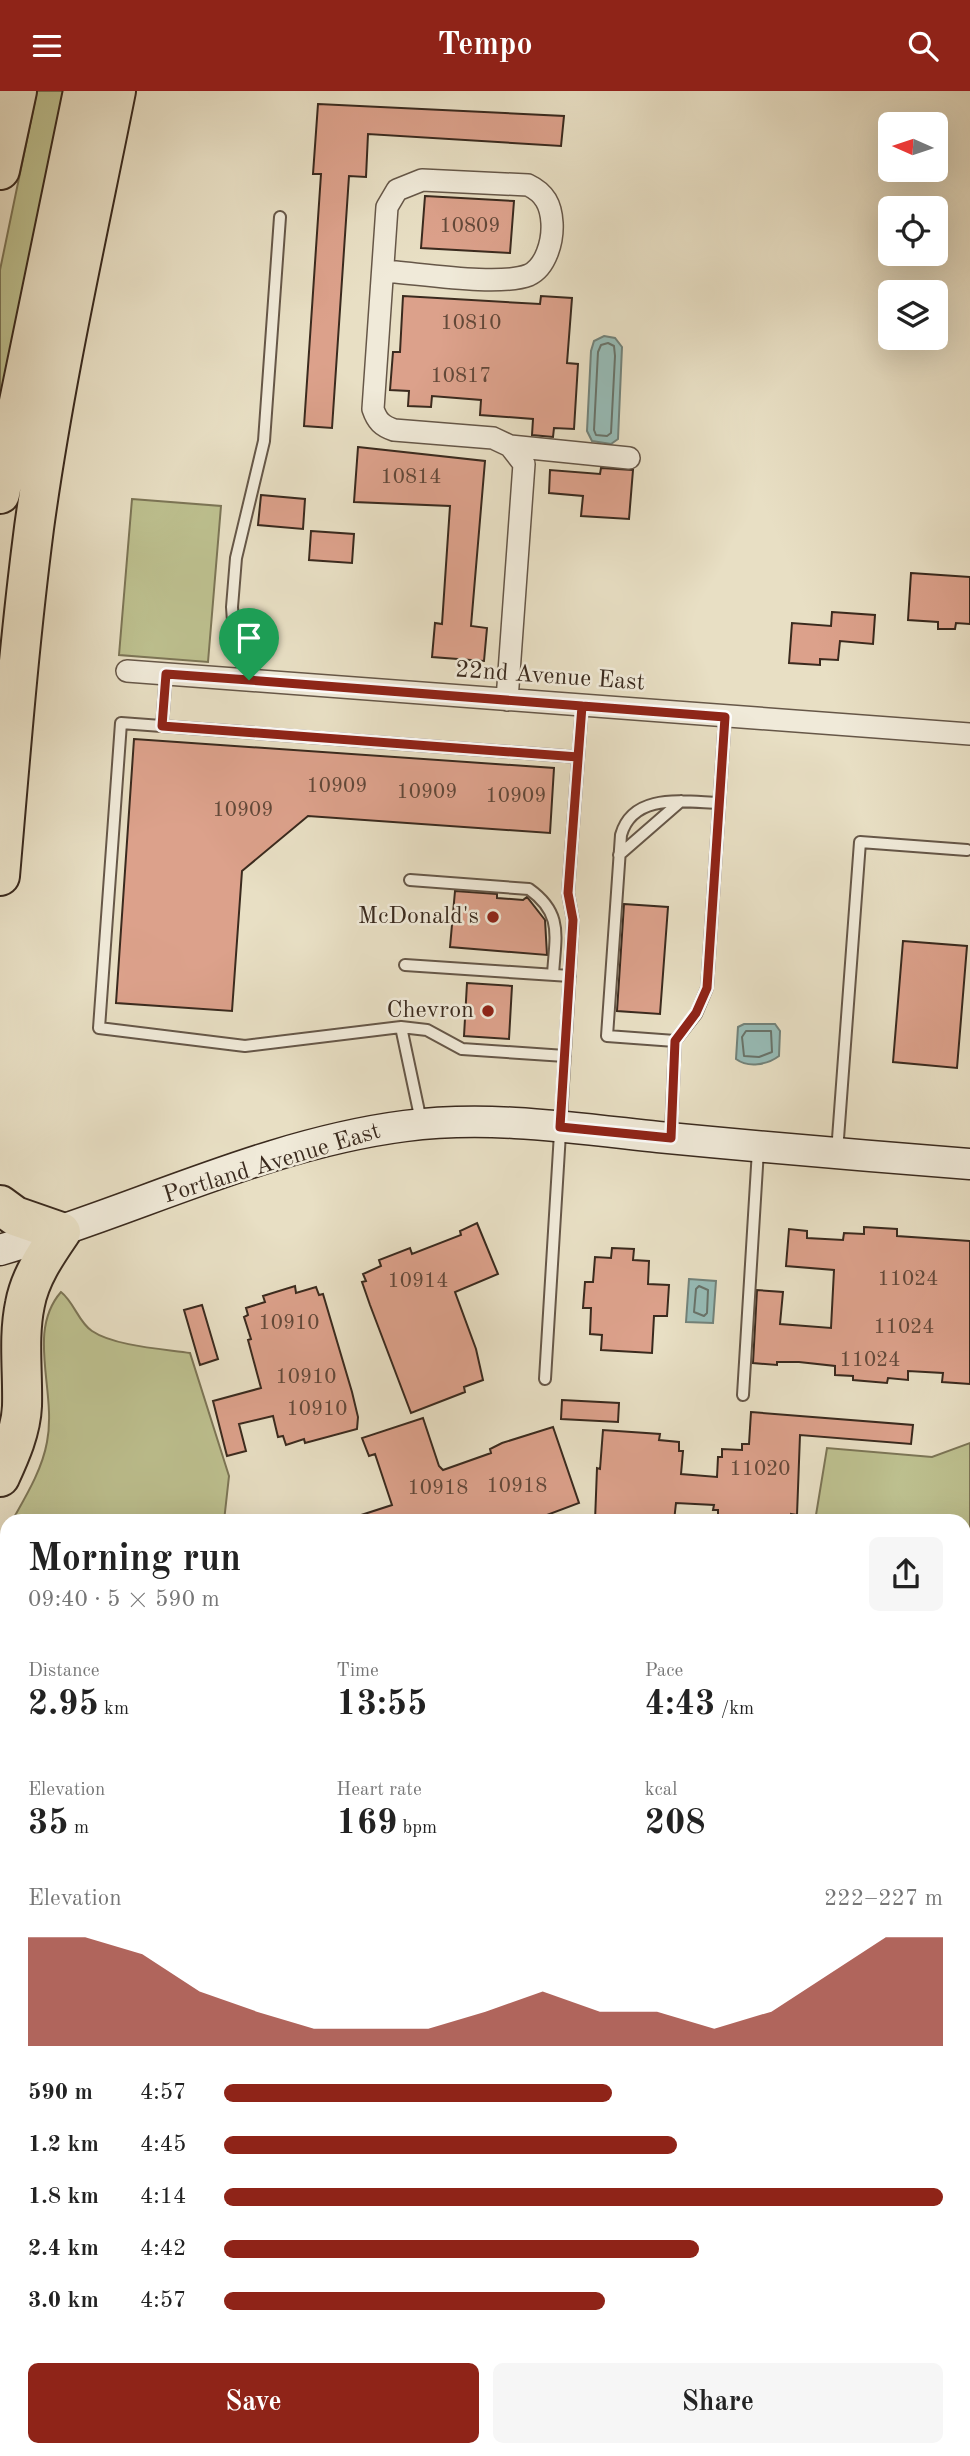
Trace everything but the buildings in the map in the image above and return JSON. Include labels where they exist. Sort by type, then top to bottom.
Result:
[{"type":"highway","points":[[0,130],[11,91]]},
{"type":"highway","points":[[0,170],[17,91]]},
{"type":"highway","points":[[0,494],[83,91]]},
{"type":"highway","points":[[0,876],[17,669],[34,526],[61,369],[116,91]]},
{"type":"highway","points":[[0,1205],[15,1216],[61,1232],[37,1270],[25,1302],[22,1408],[13,1448],[0,1477]]},
{"type":"highway","points":[[0,1291],[21,1372]]},
{"type":"main road","name":"Portland Avenue East","points":[[0,1250],[61,1232],[243,1167],[366,1132],[422,1124],[473,1122],[560,1127],[758,1147],[970,1164]]},
{"type":"street","points":[[383,271],[516,278],[530,274],[540,266],[552,230],[547,201],[537,189],[528,185],[422,180],[406,184],[391,197],[387,207],[373,409],[384,427],[394,430],[493,438],[510,446],[629,458]]},
{"type":"street","points":[[507,700],[524,464],[510,446]]},
{"type":"street","name":"22nd Avenue East","points":[[127,671],[970,734]]},
{"type":"lane","points":[[249,680],[234,636],[232,607],[236,558],[264,441],[280,217]]},
{"type":"lane","points":[[162,726],[166,674]]},
{"type":"lane","points":[[545,1379],[573,920],[568,893],[582,706]]},
{"type":"lane","points":[[671,1138],[675,1041],[696,1013],[707,988],[725,717]]},
{"type":"lane","points":[[565,1056],[462,1049],[427,1030],[401,1027],[245,1046],[99,1028],[121,723],[578,757]]},
{"type":"lane","points":[[619,855],[681,801]]},
{"type":"lane","points":[[675,1041],[607,1036],[621,835],[628,820],[654,802],[719,803]]},
{"type":"lane","points":[[836,1154],[860,842],[967,850]]},
{"type":"lane","points":[[410,880],[529,889],[545,900],[556,922],[553,975]]},
{"type":"lane","points":[[405,965],[570,976]]},
{"type":"lane","points":[[401,1027],[422,1124]]},
{"type":"lane","points":[[743,1395],[758,1147]]},
{"type":"green space","points":[[37,91],[65,91],[0,401],[0,270]]},
{"type":"green space","points":[[132,499],[221,506],[208,662],[119,655]]},
{"type":"green space","points":[[61,1292],[87,1327],[101,1336],[139,1346],[190,1353],[229,1476],[225,1514],[16,1514],[37,1473],[47,1442],[49,1423],[44,1344],[45,1325]]},
{"type":"green space","points":[[970,1443],[970,1514],[816,1514],[827,1448],[932,1457]]},
{"type":"water","points":[[604,336],[615,338],[622,347],[618,439],[611,444],[592,441],[587,431],[591,351],[594,341]]},
{"type":"water","points":[[744,1024],[775,1024],[780,1031],[779,1056],[758,1064],[746,1064],[736,1059],[738,1027]]},
{"type":"water","points":[[689,1279],[716,1281],[713,1323],[686,1322]]},
{"type":"place","name":"McDonald's","points":[[493,917]]},
{"type":"place","name":"Chevron","points":[[488,1011]]},
{"type":"route","points":[[249,680],[166,674],[162,726],[578,757],[582,706],[725,717],[707,988],[696,1013],[675,1041],[671,1138],[560,1127],[573,920],[568,893],[582,706],[249,680]]}]
